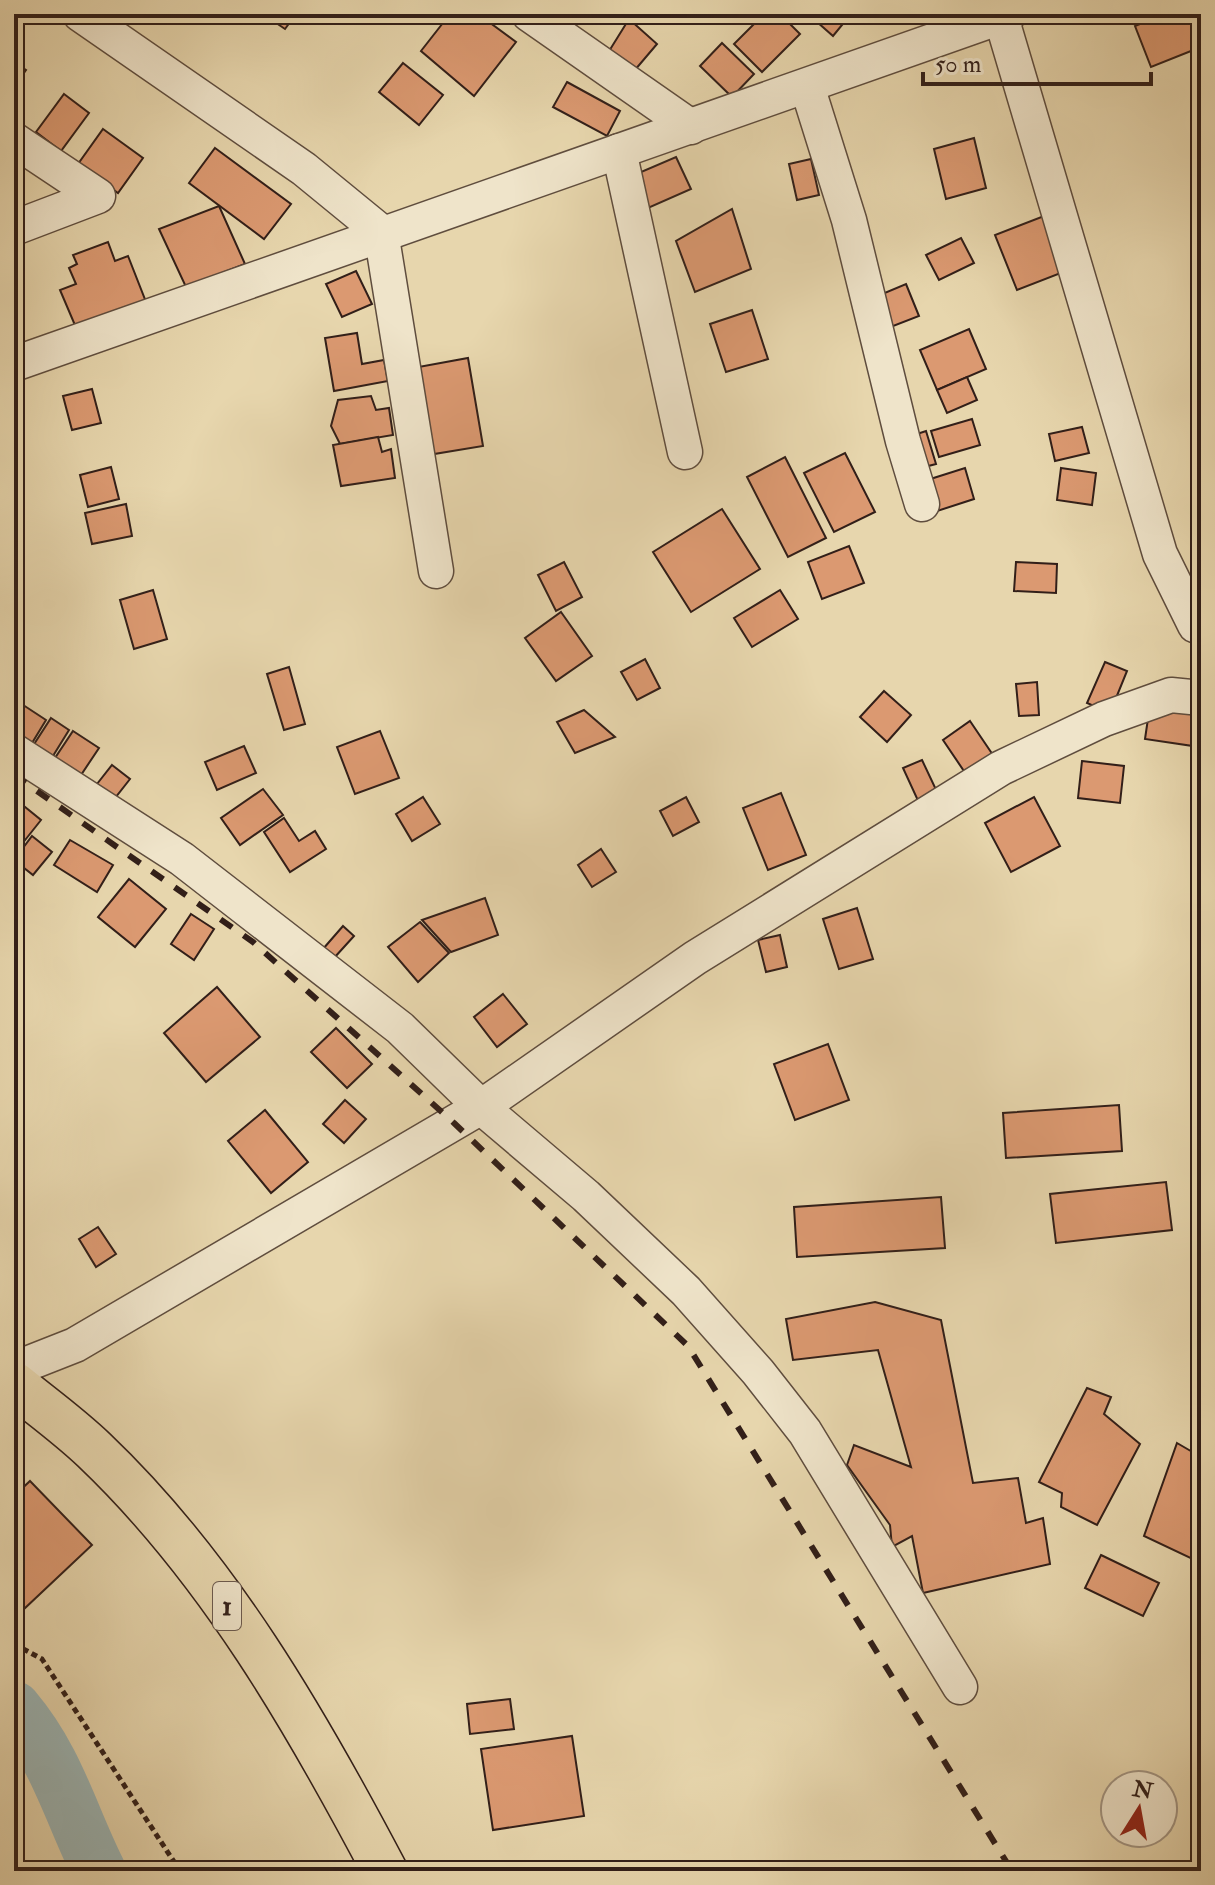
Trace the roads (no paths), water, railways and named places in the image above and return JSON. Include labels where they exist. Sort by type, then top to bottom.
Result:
[{"type":"highway","name":"1","points":[[14,1384],[93,1449],[160,1520],[222,1600],[342,1790],[385,1871]]},
{"type":"street","points":[[80,14],[304,169],[381,232],[436,571]]},
{"type":"street","points":[[529,14],[691,127]]},
{"type":"street","points":[[14,364],[381,232],[691,127],[1005,15],[1160,554],[1195,625],[1201,625]]},
{"type":"street","points":[[807,86],[849,220],[903,441],[922,504]]},
{"type":"street","points":[[14,140],[98,196],[14,228]]},
{"type":"street","points":[[619,151],[685,452]]},
{"type":"street","points":[[14,1369],[75,1345],[481,1107],[695,958],[1001,768],[1064,736],[1171,695],[1201,698]]},
{"type":"street","points":[[14,751],[182,859],[287,937],[400,1028],[481,1107],[586,1196],[686,1291],[758,1372],[805,1432],[960,1687]]},
{"type":"waterway","points":[[14,1708],[53,1767],[99,1871]]},
{"type":"railway","points":[[14,775],[253,942],[454,1123],[688,1346],[1012,1871]]}]
